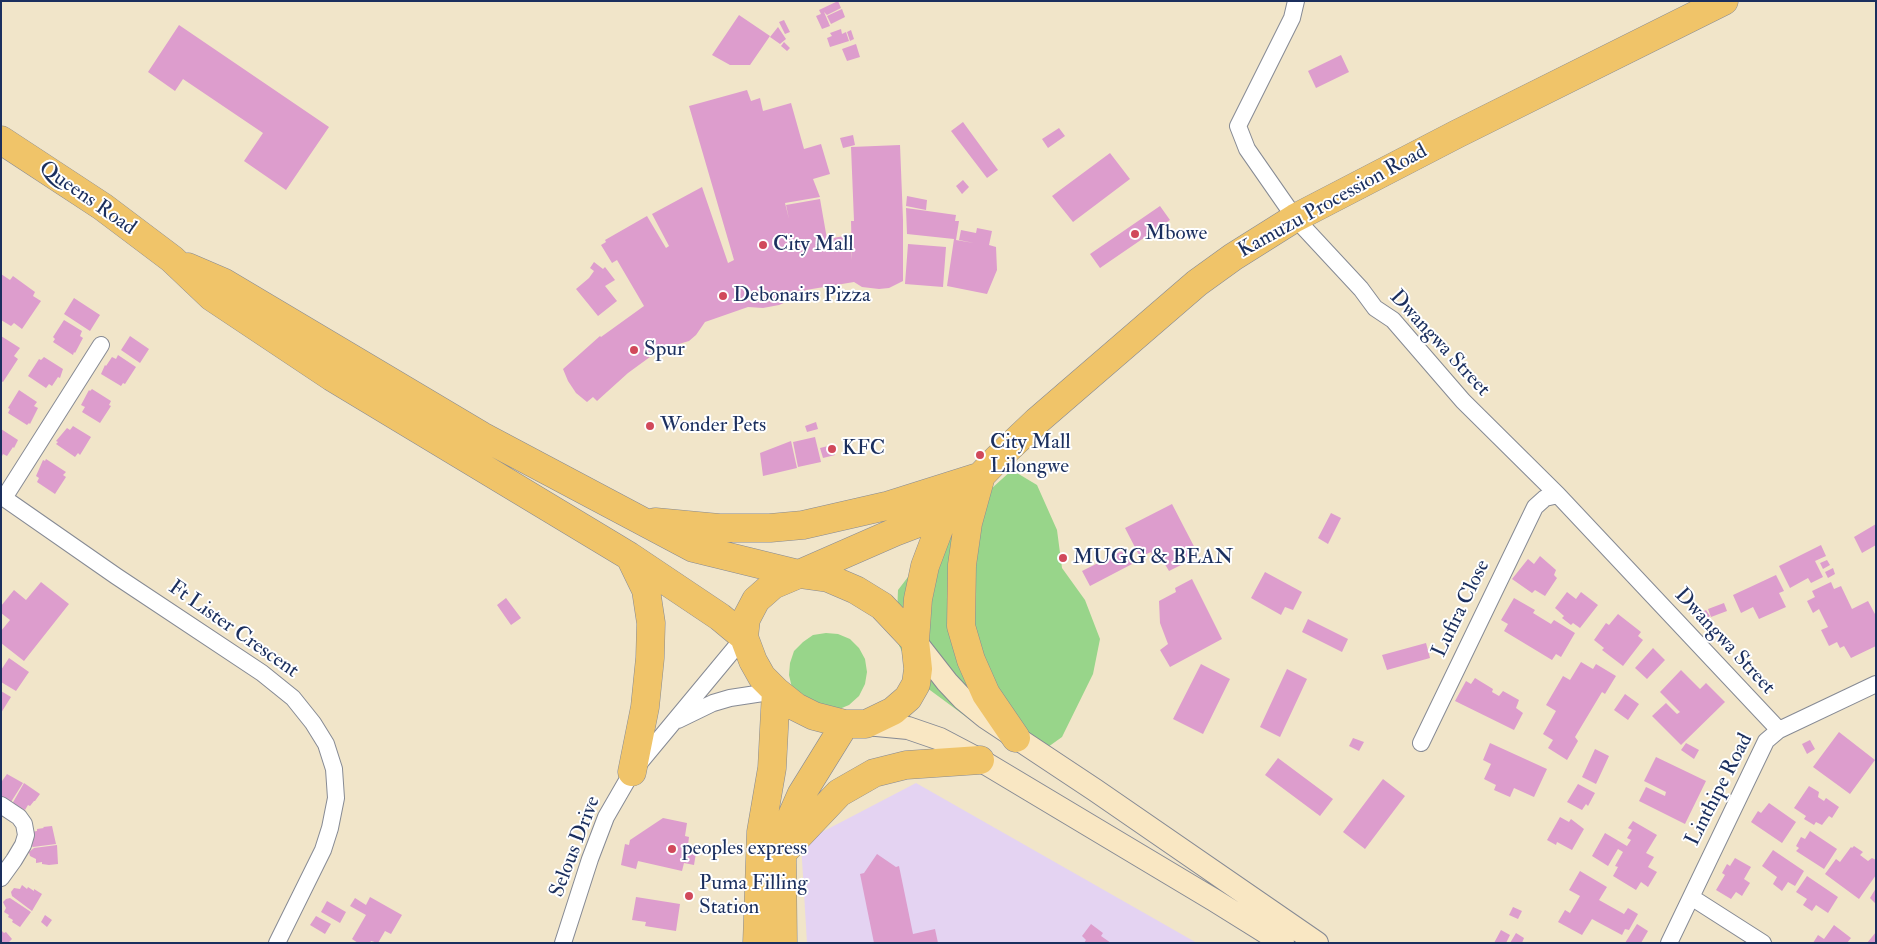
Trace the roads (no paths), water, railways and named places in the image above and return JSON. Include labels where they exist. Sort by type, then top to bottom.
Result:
[{"type":"highway","name":"Kamuzu Procession Road","points":[[946,513],[1040,418],[1197,283],[1232,257],[1295,218],[1526,99],[1724,1]]},
{"type":"highway","name":"Queens Road","points":[[1,140],[103,207],[172,260]]},
{"type":"highway","points":[[172,260],[223,282],[482,436],[692,548],[799,574],[828,578],[856,590],[882,606],[915,641]]},
{"type":"highway","points":[[172,260],[212,298],[332,377],[629,556],[720,617],[744,637]]},
{"type":"highway","points":[[641,521],[719,528],[770,528],[803,525],[886,506],[981,476]]},
{"type":"highway","points":[[981,476],[968,523],[961,584],[961,626],[971,660],[986,694],[1016,738]]},
{"type":"highway","points":[[946,513],[925,566],[918,599],[915,641],[918,669],[916,684],[908,698],[893,711],[855,724],[814,716],[796,707],[762,677],[753,661],[744,637],[746,619],[756,600],[773,585],[895,532],[946,513]]},
{"type":"highway","points":[[629,556],[646,590],[651,622],[650,658],[644,707],[632,772]]},
{"type":"highway","points":[[757,943],[761,832],[772,768],[776,691]]},
{"type":"highway","points":[[783,943],[782,854],[787,827],[801,794],[855,724]]},
{"type":"highway","points":[[782,854],[839,793],[874,773],[906,765],[980,760]]},
{"type":"main road","points":[[915,641],[947,682],[963,699],[985,717],[1119,806],[1316,943]]},
{"type":"main road","points":[[855,724],[908,728],[940,739],[980,760],[1283,943]]},
{"type":"street","name":"Dwangwa Street","points":[[1296,1],[1292,18],[1238,126],[1247,149],[1295,218],[1361,289],[1375,308],[1393,320],[1463,401],[1551,496],[1779,730]]},
{"type":"street","points":[[3,497],[101,345]]},
{"type":"street","name":"Lufira Close","points":[[1422,742],[1535,507],[1551,496]]},
{"type":"street","name":"Ft Lister Crescent","points":[[3,497],[116,576],[262,673],[293,698],[313,723],[326,744],[334,769],[336,798],[330,828],[323,850],[277,943]]},
{"type":"street","name":"Selous Drive","points":[[563,943],[590,859],[606,817],[632,772],[744,637]]},
{"type":"street","name":"Linthipe Road","points":[[1669,943],[1766,741],[1779,730],[1876,684]]},
{"type":"street","name":"Selous Drive","points":[[672,723],[713,703],[730,698],[776,691]]},
{"type":"street","points":[[1,805],[19,817],[24,824],[26,835],[23,845],[1,878]]},
{"type":"street","points":[[1691,896],[1763,943]]},
{"type":"place","name":"Mbowe","points":[[1135,234]]},
{"type":"place","name":"City Mall","points":[[763,245]]},
{"type":"place","name":"Debonairs Pizza","points":[[723,296]]},
{"type":"place","name":"Spur","points":[[634,350]]},
{"type":"place","name":"Wonder Pets","points":[[650,426]]},
{"type":"place","name":"KFC","points":[[832,449]]},
{"type":"place","name":"City Mall Lilongwe","points":[[980,455]]},
{"type":"place","name":"MUGG & BEAN","points":[[1063,558]]},
{"type":"place","name":"peoples express","points":[[672,849]]},
{"type":"place","name":"Puma Filling Station","points":[[689,896]]}]
